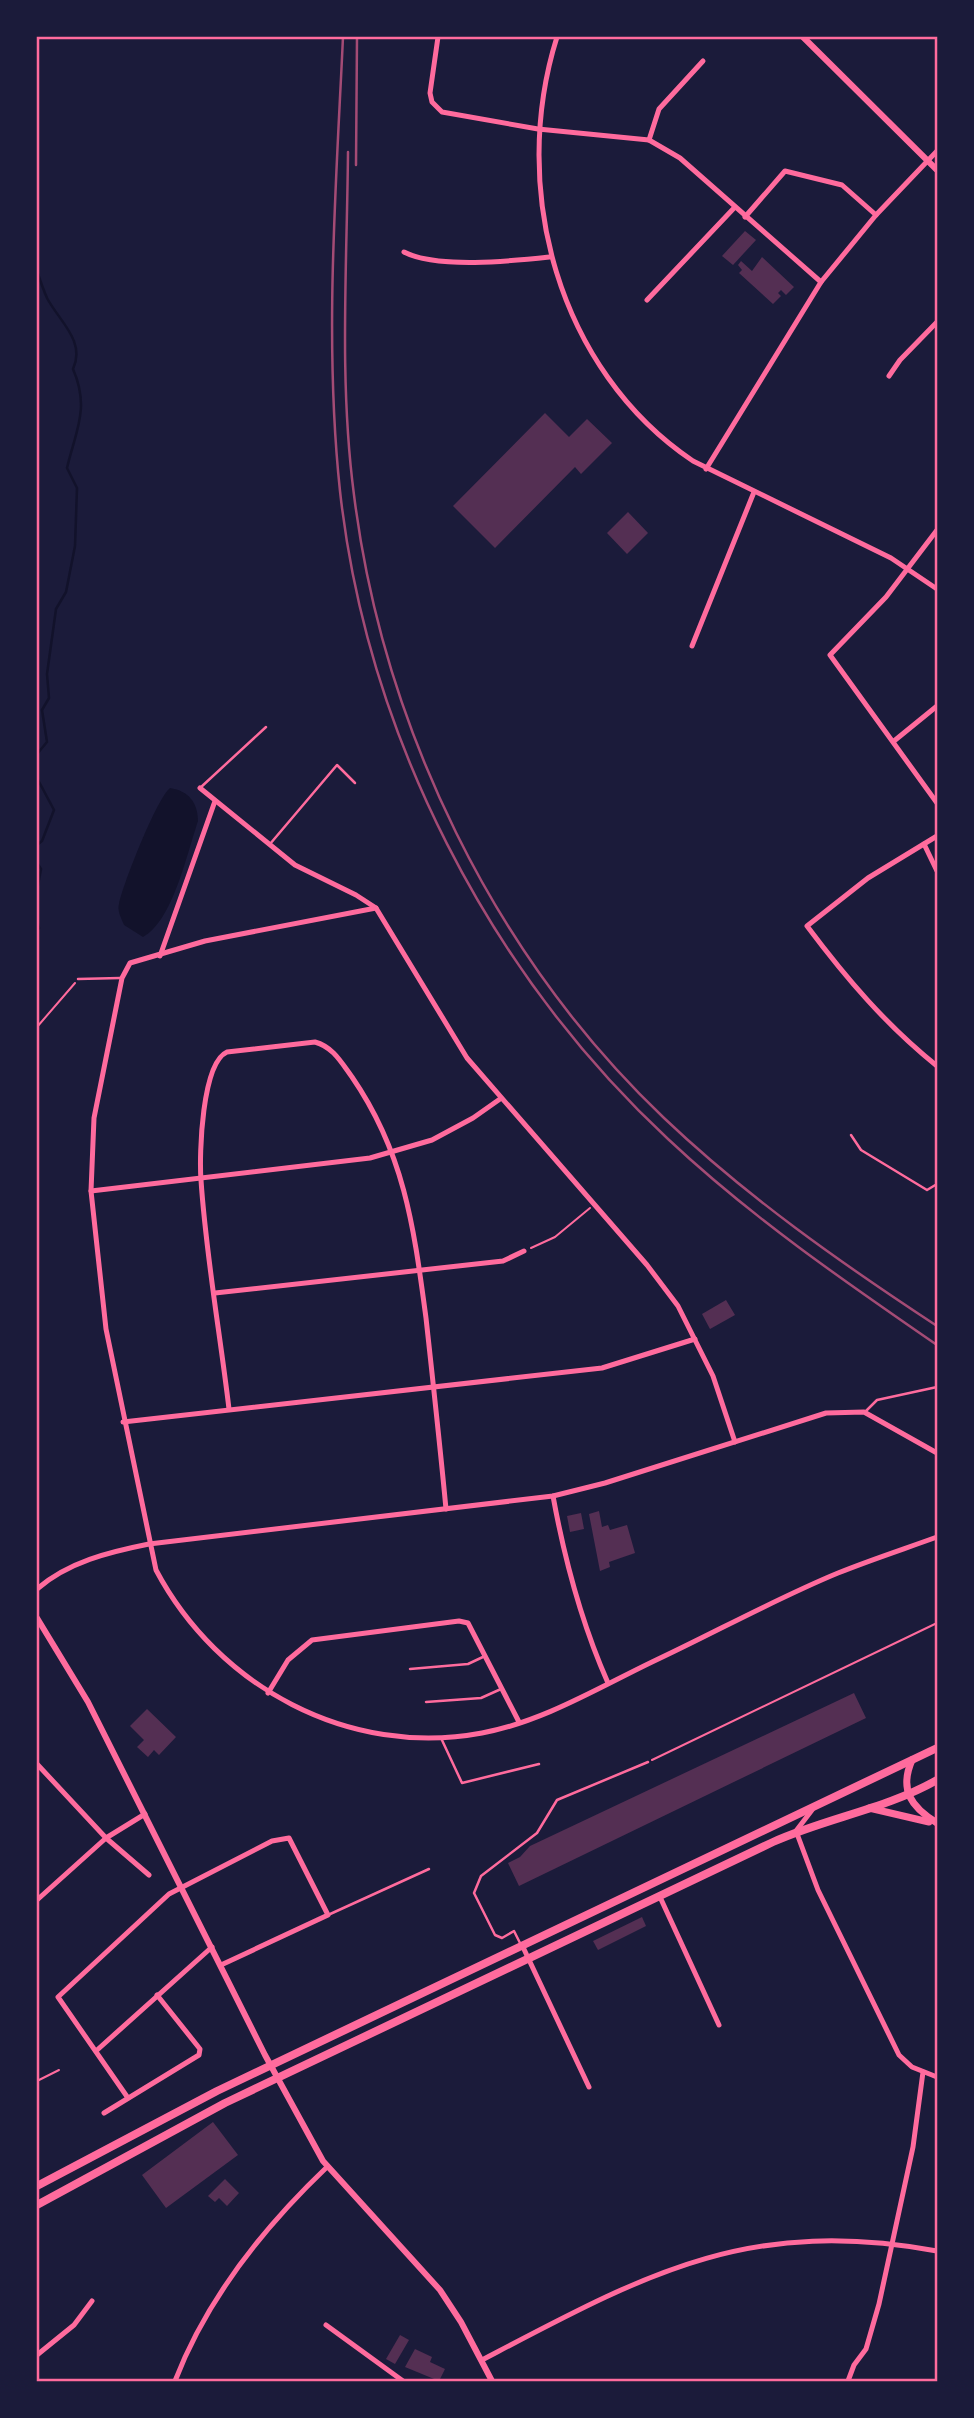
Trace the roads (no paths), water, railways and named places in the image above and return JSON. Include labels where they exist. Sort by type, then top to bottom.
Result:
[{"type":"main road","points":[[37,2186],[138,2131],[271,2066],[937,1748]]},
{"type":"main road","points":[[926,1753],[937,1757]]},
{"type":"main road","points":[[912,1760],[906,1774],[907,1794],[917,1810],[937,1824]]},
{"type":"main road","points":[[37,2205],[139,2148],[278,2078],[796,1831],[869,1808],[937,1780]]},
{"type":"main road","points":[[869,1808],[937,1824]]},
{"type":"street","points":[[438,37],[430,93],[436,108],[442,112],[538,129],[649,140],[680,158],[821,282]]},
{"type":"street","points":[[557,37],[549,61],[538,129],[540,194],[550,257],[571,311],[601,369],[620,396],[666,444],[706,468],[907,568],[937,589]]},
{"type":"street","points":[[803,37],[937,170]]},
{"type":"street","points":[[649,140],[659,109],[704,61]]},
{"type":"street","points":[[706,468],[821,282],[876,215],[937,150]]},
{"type":"street","points":[[745,216],[785,171],[842,185],[876,215]]},
{"type":"street","points":[[647,300],[735,207]]},
{"type":"street","points":[[404,251],[418,259],[484,262],[550,257]]},
{"type":"street","points":[[889,376],[937,322]]},
{"type":"street","points":[[692,646],[754,492]]},
{"type":"street","points":[[937,530],[862,625],[830,655],[937,803]]},
{"type":"street","points":[[894,741],[937,706]]},
{"type":"street","points":[[200,788],[295,865],[356,895],[376,908],[443,1022],[500,1099],[659,1281],[695,1339],[713,1376],[735,1442]]},
{"type":"street","points":[[160,956],[215,801]]},
{"type":"street","points":[[937,836],[868,878],[807,926],[868,1004],[937,1066]]},
{"type":"street","points":[[923,844],[937,871]]},
{"type":"street","points":[[376,908],[217,938],[130,963],[122,978],[94,1118],[91,1191],[106,1329],[149,1544],[156,1570],[186,1618],[229,1664],[268,1693],[312,1715],[356,1729],[402,1737],[440,1738],[482,1733],[519,1722],[608,1684],[838,1573],[937,1538]]},
{"type":"street","points":[[229,1409],[201,1178],[203,1121],[211,1074],[216,1061],[227,1052],[315,1042],[328,1045],[365,1096],[393,1153],[409,1202],[420,1271],[446,1509]]},
{"type":"street","points":[[931,1061],[937,1054]]},
{"type":"street","points":[[91,1191],[393,1153],[432,1140],[473,1118],[500,1099]]},
{"type":"street","points":[[215,1293],[503,1261],[524,1251]]},
{"type":"street","points":[[123,1422],[603,1368],[695,1339]]},
{"type":"street","points":[[37,1589],[46,1581],[90,1559],[149,1544],[553,1496],[605,1483],[826,1413],[864,1412],[937,1453]]},
{"type":"street","points":[[553,1496],[571,1586],[584,1630],[608,1684]]},
{"type":"street","points":[[37,1618],[88,1702],[183,1885],[271,2066],[327,2167],[430,2278],[461,2322],[492,2381]]},
{"type":"street","points":[[268,1693],[288,1660],[313,1640],[341,1634],[459,1621],[467,1623],[519,1722]]},
{"type":"street","points":[[37,1764],[106,1838],[149,1875]]},
{"type":"street","points":[[817,1805],[796,1831],[818,1890],[899,2055],[912,2067],[937,2077]]},
{"type":"street","points":[[37,1900],[106,1838],[145,1814]]},
{"type":"street","points":[[128,2098],[58,1997],[169,1894],[272,1841],[289,1838],[328,1915],[220,1965]]},
{"type":"street","points":[[660,1897],[720,2028]]},
{"type":"street","points":[[522,1945],[527,1961],[589,2088]]},
{"type":"street","points":[[96,2051],[212,1947]]},
{"type":"street","points":[[104,2113],[199,2056],[200,2049],[157,1995]]},
{"type":"street","points":[[848,2381],[854,2365],[866,2349],[893,2243],[913,2147],[923,2072]]},
{"type":"street","points":[[175,2381],[209,2311],[243,2260],[283,2209],[327,2167]]},
{"type":"street","points":[[482,2360],[607,2294],[714,2255],[800,2241],[893,2243],[937,2251]]},
{"type":"street","points":[[37,2355],[74,2325],[92,2301]]},
{"type":"street","points":[[326,2325],[403,2381]]},
{"type":"lane","points":[[200,788],[266,727]]},
{"type":"lane","points":[[270,844],[337,765],[355,783]]},
{"type":"lane","points":[[78,979],[99,976],[122,978]]},
{"type":"lane","points":[[851,1135],[861,1150],[927,1190],[937,1184]]},
{"type":"lane","points":[[864,1412],[877,1400],[937,1387]]},
{"type":"lane","points":[[410,1669],[468,1664],[485,1656]]},
{"type":"lane","points":[[426,1702],[481,1698],[502,1689]]},
{"type":"lane","points":[[440,1738],[462,1783],[539,1764]]},
{"type":"lane","points":[[522,1945],[514,1931],[502,1938],[495,1935],[474,1893],[481,1876],[537,1833],[557,1800],[648,1762]]},
{"type":"lane","points":[[328,1915],[429,1869]]},
{"type":"waterway","points":[[37,271],[47,298],[74,340],[76,359],[73,369],[81,396],[80,419],[67,468],[77,488],[75,546],[66,592],[56,609],[47,674],[49,698],[42,710],[47,742],[37,754]]},
{"type":"waterway","points":[[37,778],[54,810],[42,841],[37,845]]},
{"type":"waterway","points":[[37,863],[41,869],[37,890]]},
{"type":"waterway","points":[[37,920],[37,931]]},
{"type":"railway","points":[[343,37],[332,321],[335,435],[340,491],[355,582],[377,672],[408,759],[447,844],[493,925],[545,1002],[604,1073],[668,1139],[765,1222],[937,1345]]},
{"type":"railway","points":[[356,165],[357,37]]},
{"type":"railway","points":[[348,152],[345,366],[354,495],[369,582],[391,667],[420,751],[456,833],[499,911],[548,985],[603,1054],[664,1118],[728,1175],[796,1228],[937,1326]]}]
